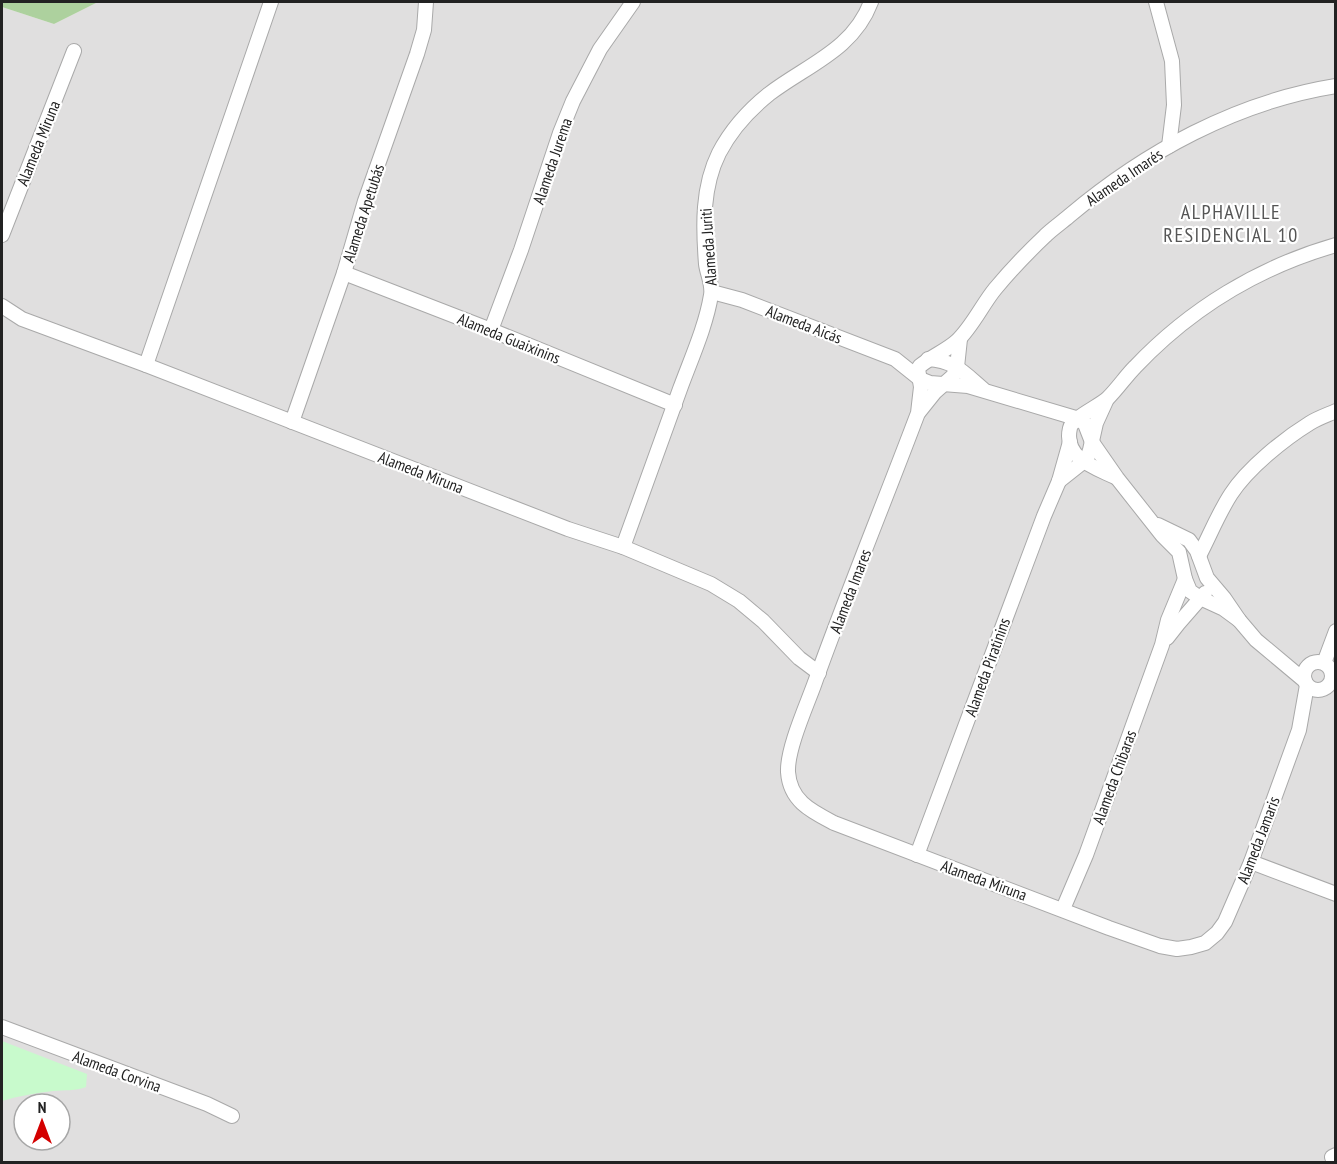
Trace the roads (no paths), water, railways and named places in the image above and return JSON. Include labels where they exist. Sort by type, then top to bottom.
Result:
[{"type":"street","points":[[146,365],[271,2]]},
{"type":"street","name":"Alameda Apetubás","points":[[292,422],[422,38],[426,2]]},
{"type":"street","name":"Alameda Jurema","points":[[491,330],[573,100],[600,49],[633,2]]},
{"type":"street","name":"Alameda Juriti","points":[[623,547],[701,333],[712,292],[707,266],[704,217],[709,181],[720,152],[738,124],[753,108],[769,94],[837,48],[850,36],[861,22],[871,2]]},
{"type":"street","points":[[1156,2],[1172,61],[1174,105],[1169,146]]},
{"type":"street","name":"Alameda Miruna","points":[[2,235],[74,51]]},
{"type":"street","name":"Alameda Imarés","points":[[960,339],[995,290],[1046,235],[1092,196],[1121,176],[1169,146],[1219,121],[1258,106],[1335,86]]},
{"type":"street","points":[[1070,437],[1072,423],[1107,399],[1136,366],[1168,336],[1215,299],[1265,271],[1313,251],[1335,245]]},
{"type":"street","name":"Alameda Guaixinins","points":[[344,273],[675,405]]},
{"type":"street","name":"Alameda Aicás","points":[[712,292],[752,304],[896,359],[920,379],[930,383],[968,386],[1079,419]]},
{"type":"street","name":"Alameda Miruna","points":[[2,306],[22,319],[568,529],[623,547],[711,584],[740,601],[799,658],[819,673]]},
{"type":"street","points":[[918,413],[921,394],[919,367],[946,351],[960,339]]},
{"type":"street","points":[[918,413],[953,376],[957,367],[960,339]]},
{"type":"street","name":"Alameda Aicás","points":[[896,359],[948,362],[986,391]]},
{"type":"street","points":[[1059,481],[1083,462],[1090,450],[1096,423],[1107,399]]},
{"type":"street","name":"Alameda Aicás","points":[[1041,408],[1070,437],[1073,451],[1083,462]]},
{"type":"street","points":[[1199,556],[1232,494],[1249,472],[1281,444],[1311,423],[1335,411]]},
{"type":"street","name":"Alameda Imares","points":[[788,771],[792,747],[918,413]]},
{"type":"street","points":[[1079,419],[1085,424],[1092,442],[1116,478],[1162,535],[1179,552],[1190,591],[1224,609],[1239,620]]},
{"type":"street","name":"Alameda Piratinins","points":[[917,855],[1059,481],[1070,437]]},
{"type":"street","points":[[1083,462],[1116,478]]},
{"type":"street","points":[[1151,521],[1189,540],[1197,551],[1204,572],[1212,584],[1256,640],[1269,651],[1320,684],[1332,673],[1330,669],[1318,663],[1288,659],[1269,651]]},
{"type":"street","points":[[1179,552],[1189,540],[1213,526]]},
{"type":"street","points":[[1162,645],[1168,620],[1185,579]]},
{"type":"street","points":[[1162,645],[1212,584]]},
{"type":"street","points":[[1318,663],[1335,631]]},
{"type":"street","name":"Alameda Chibaras","points":[[1063,909],[1086,855],[1162,645]]},
{"type":"street","name":"Alameda Jamaris","points":[[1205,943],[1225,922],[1251,862],[1299,730],[1320,684],[1305,671],[1307,667],[1318,663]]},
{"type":"street","name":"Alameda Miruna","points":[[788,771],[793,792],[801,802],[809,810],[834,823],[1160,946],[1177,949],[1205,943]]},
{"type":"street","points":[[1251,862],[1335,894]]},
{"type":"street","name":"Alameda Corvina","points":[[2,1027],[207,1104],[232,1116]]},
{"type":"district","name":"ALPHAVILLE RESIDENCIAL 10","points":[[1231,224]]}]
